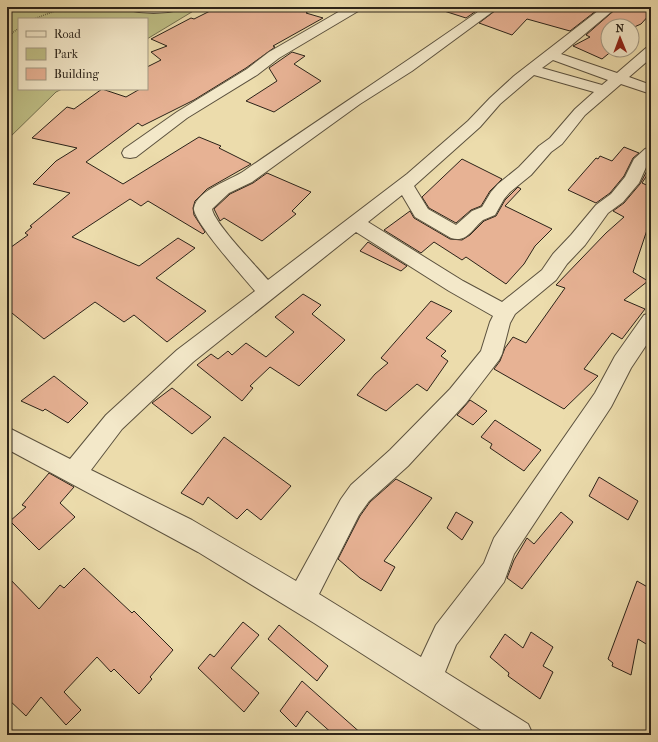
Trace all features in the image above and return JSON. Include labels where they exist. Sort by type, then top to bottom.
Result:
[{"type":"street","points":[[132,7],[153,10],[174,7]]},
{"type":"street","points":[[130,153],[182,115],[252,72],[274,55],[356,7]]},
{"type":"street","points":[[267,292],[204,215],[203,209],[205,204],[223,189],[246,178],[355,101],[407,68],[493,7]]},
{"type":"street","points":[[74,473],[114,422],[185,356],[405,185],[474,124],[495,101],[519,79],[551,56],[611,7]]},
{"type":"street","points":[[405,185],[421,213],[458,234],[478,215],[489,211],[497,196],[504,188],[532,164],[545,149],[556,141],[580,112],[651,51]]},
{"type":"street","points":[[551,56],[651,90]]},
{"type":"street","points":[[532,70],[590,88],[605,91]]},
{"type":"street","points":[[301,600],[350,507],[360,493],[399,458],[458,396],[491,354],[500,322],[508,309],[549,275],[560,259],[578,240],[602,209],[617,198],[633,179],[640,163],[651,152]]},
{"type":"street","points":[[356,224],[430,270],[505,313]]},
{"type":"street","points":[[427,678],[446,635],[494,572],[503,547],[603,400],[623,362],[651,321]]},
{"type":"street","points":[[7,437],[74,473],[128,499],[207,542],[517,735]]},
{"type":"path","points":[[37,18],[65,7]]},
{"type":"path","points":[[7,37],[18,29]]},
{"type":"green space","points":[[7,7],[200,7],[148,38],[148,18],[18,18],[18,90],[60,90],[56,92],[7,140]]},
{"type":"building","points":[[218,7],[314,7],[306,13],[323,18],[273,46],[275,47],[246,68],[194,100],[142,126],[138,123],[86,162],[123,184],[199,137],[221,146],[219,148],[251,164],[207,189],[195,201],[193,208],[194,215],[205,232],[203,234],[148,201],[141,206],[130,199],[72,237],[139,266],[178,238],[195,248],[156,278],[206,311],[167,342],[134,315],[124,322],[95,302],[44,339],[7,309],[7,250],[28,235],[25,233],[32,227],[30,226],[70,193],[33,184],[56,161],[77,148],[32,138],[67,107],[74,109],[101,90],[126,97],[138,90],[148,90],[148,66],[161,60],[151,52],[167,46],[151,39],[191,18],[194,19]]},
{"type":"building","points":[[442,7],[482,7],[466,18],[441,10]]},
{"type":"building","points":[[500,7],[601,7],[570,31],[527,19],[512,35],[479,23]]},
{"type":"building","points":[[618,7],[651,7],[651,13],[640,24],[640,18],[605,18]]},
{"type":"building","points":[[600,23],[600,58],[603,58],[602,59],[573,46],[590,37],[586,35]]},
{"type":"building","points":[[292,52],[305,56],[294,64],[321,81],[274,112],[246,101],[277,81],[269,68]]},
{"type":"building","points":[[624,147],[639,153],[633,158],[624,176],[610,193],[596,203],[568,190],[596,158],[598,159],[600,156],[612,161]]},
{"type":"building","points":[[462,159],[502,179],[490,191],[481,206],[471,210],[456,223],[429,208],[422,197]]},
{"type":"building","points":[[651,163],[651,169],[642,183],[651,187],[651,218],[633,272],[648,281],[624,300],[645,309],[622,339],[612,333],[584,369],[598,376],[564,409],[494,369],[500,361],[505,348],[513,337],[526,343],[565,288],[556,285],[606,233],[624,217],[613,211],[624,203],[640,184]]},
{"type":"building","points":[[267,173],[311,192],[292,211],[296,214],[262,241],[224,218],[220,221],[214,209],[230,194],[253,183]]},
{"type":"building","points":[[518,187],[521,189],[505,206],[552,229],[535,246],[524,264],[506,284],[466,257],[462,260],[434,242],[421,253],[384,230],[410,211],[414,218],[450,239],[462,240],[470,235],[484,221],[496,216],[505,200]]},
{"type":"building","points":[[368,242],[407,266],[401,271],[360,251]]},
{"type":"building","points":[[303,294],[321,305],[312,314],[345,340],[299,386],[270,367],[250,386],[253,388],[242,401],[197,365],[211,354],[218,359],[228,351],[232,355],[246,343],[266,357],[294,332],[275,317]]},
{"type":"building","points":[[431,301],[452,311],[426,338],[446,351],[441,356],[448,361],[427,391],[417,384],[386,411],[357,395],[375,374],[388,363],[381,358]]},
{"type":"building","points":[[54,376],[88,403],[68,423],[45,409],[43,411],[21,401]]},
{"type":"building","points":[[172,388],[211,417],[192,434],[152,403]]},
{"type":"building","points":[[470,400],[487,411],[473,425],[457,415]]},
{"type":"building","points":[[495,420],[541,450],[524,471],[490,448],[492,444],[481,437]]},
{"type":"building","points":[[224,437],[291,486],[261,520],[247,509],[237,519],[208,497],[203,505],[181,493]]},
{"type":"building","points":[[49,473],[74,487],[60,503],[75,517],[39,550],[10,521],[26,507],[22,505]]},
{"type":"building","points":[[599,477],[638,501],[628,520],[589,496]]},
{"type":"building","points":[[396,479],[432,498],[384,561],[395,567],[381,591],[360,578],[338,559],[360,516],[370,502]]},
{"type":"building","points":[[456,512],[473,522],[462,540],[447,528]]},
{"type":"building","points":[[561,512],[573,522],[522,589],[507,578],[514,560],[527,538],[534,544]]},
{"type":"building","points":[[84,568],[132,613],[134,611],[173,650],[150,677],[152,679],[139,694],[114,669],[111,672],[97,657],[64,692],[81,710],[66,725],[41,697],[26,716],[7,698],[7,576],[39,609],[60,585],[64,588]]},
{"type":"building","points":[[637,581],[651,589],[651,647],[638,639],[631,675],[612,666],[613,663],[608,659]]},
{"type":"building","points":[[243,622],[259,635],[231,668],[259,693],[244,712],[198,668],[210,654],[214,657]]},
{"type":"building","points":[[279,625],[328,666],[317,681],[268,639]]},
{"type":"building","points":[[531,632],[553,647],[543,666],[553,672],[540,699],[508,676],[509,673],[490,657],[505,634],[523,648]]},
{"type":"building","points":[[302,681],[363,735],[334,735],[307,711],[296,727],[280,711]]}]
